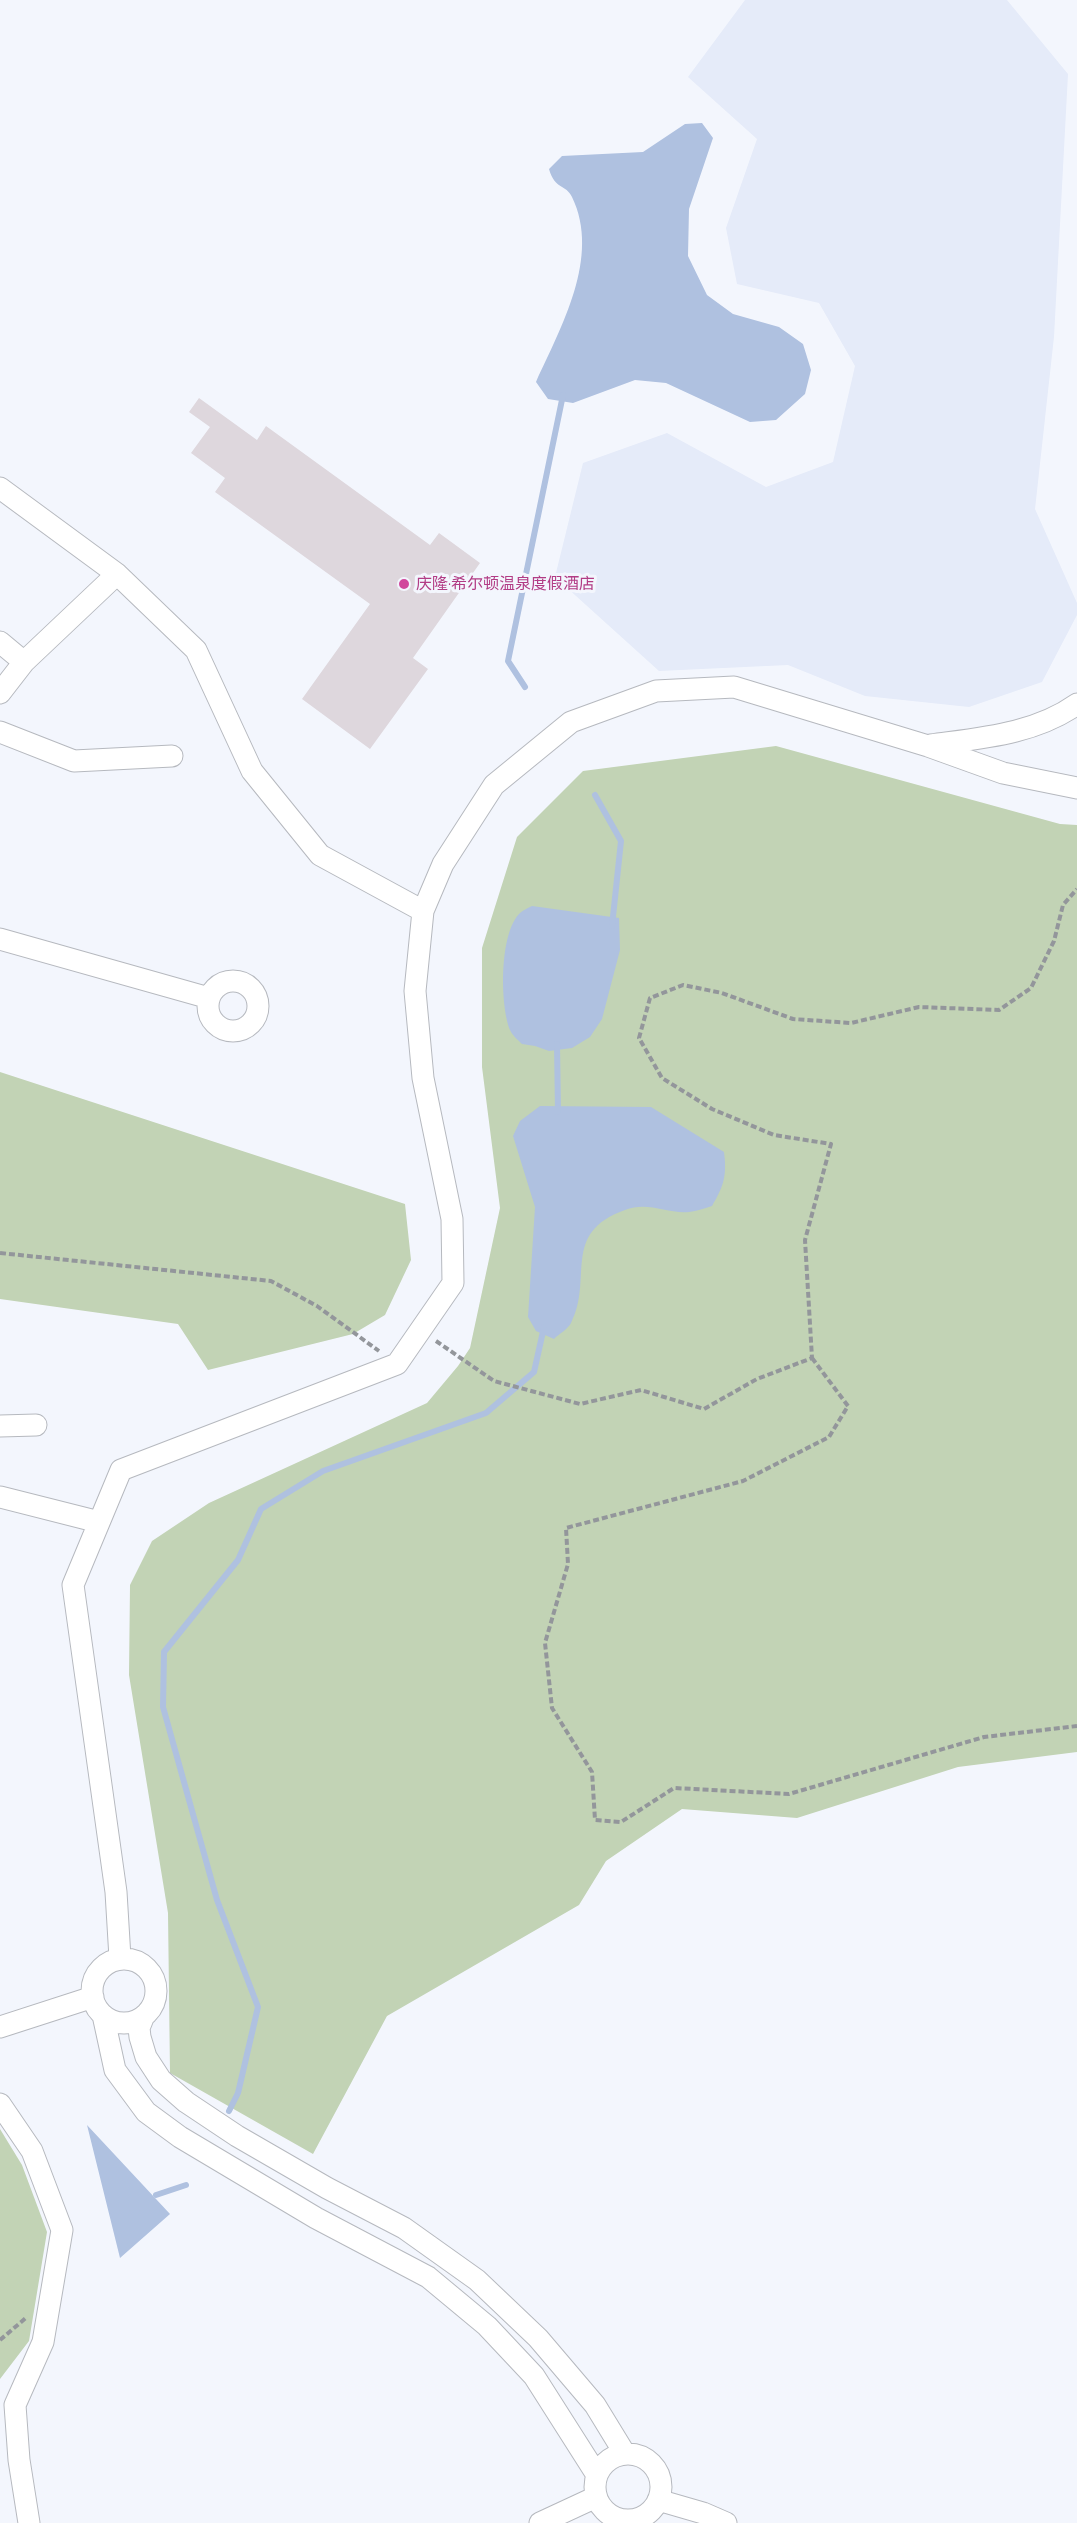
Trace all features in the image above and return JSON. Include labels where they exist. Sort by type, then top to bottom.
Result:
[{"type":"street","points":[[0,488],[117,574],[196,650],[252,771],[320,855],[423,911]]},
{"type":"street","points":[[0,693],[24,662],[117,574]]},
{"type":"street","points":[[0,642],[24,662]]},
{"type":"street","points":[[120,1958],[116,1892],[73,1585],[121,1470],[397,1364],[453,1283],[452,1219],[423,1078],[415,991],[423,911],[443,864],[494,785],[571,722],[656,692],[734,687],[928,746],[1003,773],[1077,788]]},
{"type":"street","points":[[928,746],[1014,732],[1060,717],[1077,704]]},
{"type":"street","points":[[0,732],[74,761],[172,756]]},
{"type":"street","points":[[0,939],[209,998]]},
{"type":"street","points":[[0,1426],[36,1425]]},
{"type":"street","points":[[0,1497],[99,1522]]},
{"type":"street","points":[[597,2475],[534,2376],[487,2326],[428,2277],[306,2212],[180,2137],[146,2112],[115,2070],[92,1986],[101,1967],[120,1958],[131,1959],[141,1962],[150,1970],[155,1979],[156,2000],[139,2028],[146,2057],[161,2080],[186,2102],[237,2136],[327,2188],[404,2228],[477,2280],[545,2346],[595,2405],[625,2454]]},
{"type":"street","points":[[0,2027],[98,2006],[122,2023],[143,2018]]},
{"type":"street","points":[[0,2104],[32,2151],[62,2230],[43,2342],[15,2405],[19,2460],[29,2523]]},
{"type":"street","points":[[625,2454],[636,2455],[655,2468],[661,2489],[652,2510],[632,2520],[610,2515],[596,2497],[597,2475],[608,2460],[625,2454]]},
{"type":"street","points":[[540,2523],[596,2497]]},
{"type":"street","points":[[658,2500],[703,2512],[726,2523]]},
{"type":"path","points":[[1077,889],[1063,905],[1053,941],[1031,988],[999,1010],[920,1007],[851,1023],[793,1019],[722,993],[683,985],[650,998],[639,1038],[662,1078],[712,1109],[774,1134],[831,1144],[805,1240],[812,1358],[848,1406],[829,1437],[743,1481],[566,1528],[568,1564],[545,1643],[552,1708],[592,1772],[596,1820],[621,1821],[674,1788],[789,1794],[984,1737],[1077,1726]]},
{"type":"path","points":[[0,1253],[271,1281],[317,1306],[397,1364]]},
{"type":"path","points":[[420,1330],[494,1381],[580,1404],[641,1390],[704,1409],[757,1379],[812,1358]]},
{"type":"shaded area","points":[[745,0],[1007,0],[1068,74],[1054,337],[1035,509],[1077,603],[1077,615],[1042,682],[969,707],[865,696],[788,665],[659,671],[555,577],[583,463],[667,433],[766,487],[833,462],[855,366],[819,303],[737,284],[726,228],[757,139],[688,77]]},
{"type":"green space","points":[[776,746],[1060,824],[1077,825],[1077,1752],[958,1767],[797,1818],[682,1809],[606,1861],[579,1905],[387,2016],[313,2154],[170,2073],[168,1913],[129,1675],[130,1585],[152,1541],[209,1503],[427,1403],[470,1348],[500,1208],[482,1067],[482,948],[517,837],[583,771]]},
{"type":"green space","points":[[0,1072],[405,1204],[411,1260],[385,1315],[353,1334],[208,1370],[178,1324],[0,1299]]},
{"type":"green space","points":[[0,2129],[22,2165],[47,2232],[29,2341],[0,2379]]},
{"type":"water","points":[[702,123],[713,138],[689,209],[688,256],[707,295],[733,314],[779,327],[803,344],[811,370],[805,394],[776,420],[750,422],[666,383],[635,380],[573,403],[548,399],[536,382],[566,315],[574,291],[580,267],[582,243],[580,220],[572,197],[567,190],[557,184],[549,169],[562,156],[643,152],[685,124]]},
{"type":"water","points":[[532,906],[619,918],[620,950],[602,1019],[590,1037],[572,1048],[549,1051],[522,1044],[511,1032],[507,1019],[503,970],[508,936],[520,913]]},
{"type":"water","points":[[540,1106],[651,1107],[724,1152],[725,1160],[724,1180],[712,1206],[689,1212],[650,1207],[633,1208],[605,1220],[592,1231],[585,1244],[582,1259],[577,1306],[570,1325],[554,1339],[536,1331],[528,1317],[535,1207],[513,1136],[520,1121]]},
{"type":"water","points":[[87,2125],[170,2214],[120,2258]]},
{"type":"building","name":"庆隆·希尔顿温泉度假酒店","points":[[199,398],[257,440],[266,426],[430,545],[439,533],[480,563],[413,658],[428,669],[370,749],[302,699],[370,604],[215,492],[225,478],[191,453],[210,427],[189,412]]},
{"type":"waterway","points":[[525,687],[508,661],[563,395]]},
{"type":"waterway","points":[[595,795],[621,841],[612,926]]},
{"type":"waterway","points":[[557,1044],[558,1112]]},
{"type":"waterway","points":[[229,2111],[238,2093],[258,2007],[217,1900],[163,1707],[164,1652],[238,1560],[261,1509],[323,1471],[486,1413],[534,1372],[544,1327]]},
{"type":"waterway","points":[[156,2195],[186,2185]]},
{"type":"place","name":"庆隆·希尔顿温泉度假酒店","points":[[404,584]]}]
